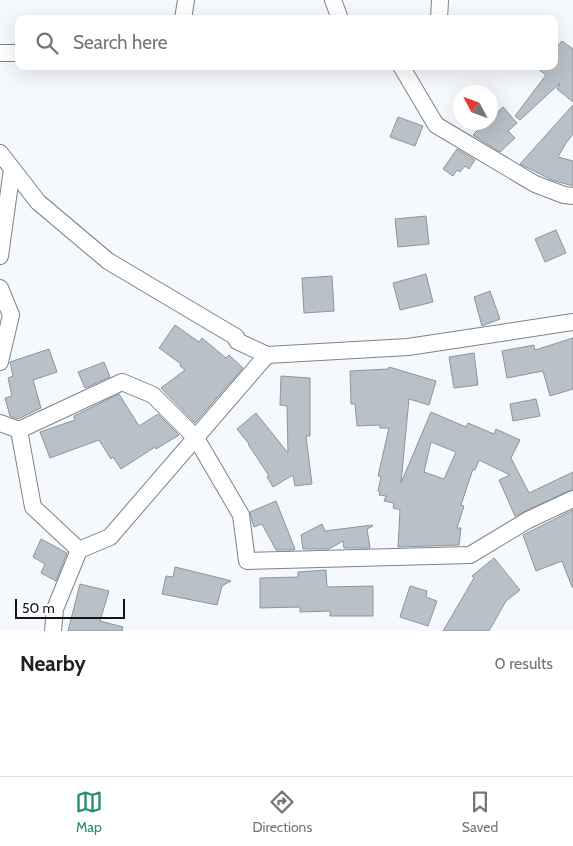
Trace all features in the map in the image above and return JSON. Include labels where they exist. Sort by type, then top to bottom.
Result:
[{"type":"street","points":[[184,15],[186,0]]},
{"type":"street","points":[[333,0],[339,15]]},
{"type":"street","points":[[439,15],[440,0]]},
{"type":"street","points":[[0,53],[15,54]]},
{"type":"street","points":[[403,70],[436,125],[535,184],[564,195],[573,196]]},
{"type":"street","points":[[0,153],[38,202],[108,261],[236,337],[237,341],[267,355],[408,347],[568,323]]},
{"type":"street","points":[[0,256],[12,169]]},
{"type":"street","points":[[0,288],[11,315],[0,362]]},
{"type":"street","points":[[53,631],[55,609],[79,550],[110,536],[267,355]]},
{"type":"street","points":[[0,423],[19,430],[122,382],[153,395],[196,438],[242,515],[246,561],[470,555],[528,520],[573,498]]},
{"type":"street","points":[[19,430],[33,506],[79,550]]},
{"type":"building","points":[[562,41],[573,49],[573,102],[557,89],[560,83],[520,120],[515,116],[546,75],[539,70],[558,70],[558,46]]},
{"type":"building","points":[[573,105],[573,134],[558,157],[573,161],[573,186],[552,180],[520,164]]},
{"type":"building","points":[[503,107],[517,123],[508,131],[515,138],[500,152],[473,135],[478,130],[498,130],[498,112]]},
{"type":"building","points":[[398,117],[423,126],[415,146],[390,137]]},
{"type":"building","points":[[457,149],[475,160],[469,169],[465,166],[460,172],[457,170],[453,176],[443,169]]},
{"type":"building","points":[[426,216],[429,244],[398,247],[395,219]]},
{"type":"building","points":[[556,230],[566,253],[545,262],[535,239]]},
{"type":"building","points":[[426,274],[433,302],[400,310],[393,283]]},
{"type":"building","points":[[332,276],[334,311],[304,313],[302,278]]},
{"type":"building","points":[[490,291],[500,319],[482,326],[474,297]]},
{"type":"building","points":[[175,325],[199,342],[202,338],[226,358],[229,355],[243,368],[195,423],[161,388],[185,370],[180,366],[181,364],[159,348]]},
{"type":"building","points":[[573,338],[573,389],[550,396],[543,371],[507,378],[502,351],[534,345],[535,350]]},
{"type":"building","points":[[49,349],[57,372],[33,380],[41,408],[18,419],[10,416],[5,398],[12,396],[8,378],[13,376],[10,362]]},
{"type":"building","points":[[474,353],[478,385],[454,388],[449,357]]},
{"type":"building","points":[[104,362],[110,377],[85,388],[78,372]]},
{"type":"building","points":[[389,367],[436,381],[429,405],[409,399],[401,483],[431,412],[466,427],[468,423],[494,434],[496,429],[520,440],[511,458],[529,493],[573,472],[573,489],[515,516],[499,480],[510,475],[479,460],[475,470],[473,469],[461,505],[464,506],[457,528],[461,528],[459,545],[398,547],[400,510],[393,508],[394,503],[384,501],[386,496],[379,495],[380,492],[378,491],[381,477],[378,476],[389,428],[380,428],[380,425],[357,426],[355,404],[351,404],[350,371],[388,369]],"holes":[[[431,442],[456,452],[444,479],[424,472]]]},
{"type":"building","points":[[281,376],[310,378],[310,436],[306,436],[312,484],[295,486],[293,475],[273,487],[267,477],[269,476],[237,429],[256,413],[288,453],[287,406],[280,405]]},
{"type":"building","points":[[119,394],[139,426],[158,414],[179,435],[156,449],[155,447],[121,469],[113,457],[111,459],[99,440],[50,458],[40,432],[75,420],[74,416]]},
{"type":"building","points":[[536,399],[540,416],[513,421],[510,404]]},
{"type":"building","points":[[276,501],[294,550],[276,550],[262,524],[254,527],[250,512]]},
{"type":"building","points":[[573,510],[572,587],[562,561],[536,571],[523,535]]},
{"type":"building","points":[[322,524],[325,531],[372,525],[367,529],[370,548],[344,548],[343,541],[329,549],[303,549],[301,535]]},
{"type":"building","points":[[41,539],[67,553],[56,581],[41,573],[45,564],[33,557]]},
{"type":"building","points":[[494,558],[520,590],[506,601],[489,631],[443,631],[474,578],[472,576]]},
{"type":"building","points":[[175,567],[231,581],[222,586],[217,605],[162,594],[166,576],[173,577]]},
{"type":"building","points":[[326,570],[327,587],[373,586],[373,616],[330,616],[330,611],[300,612],[300,607],[260,608],[260,578],[298,577],[298,572]]},
{"type":"building","points":[[80,584],[109,591],[100,621],[123,627],[122,631],[68,631]]},
{"type":"building","points":[[410,586],[427,591],[426,597],[437,601],[428,626],[400,617]]}]
